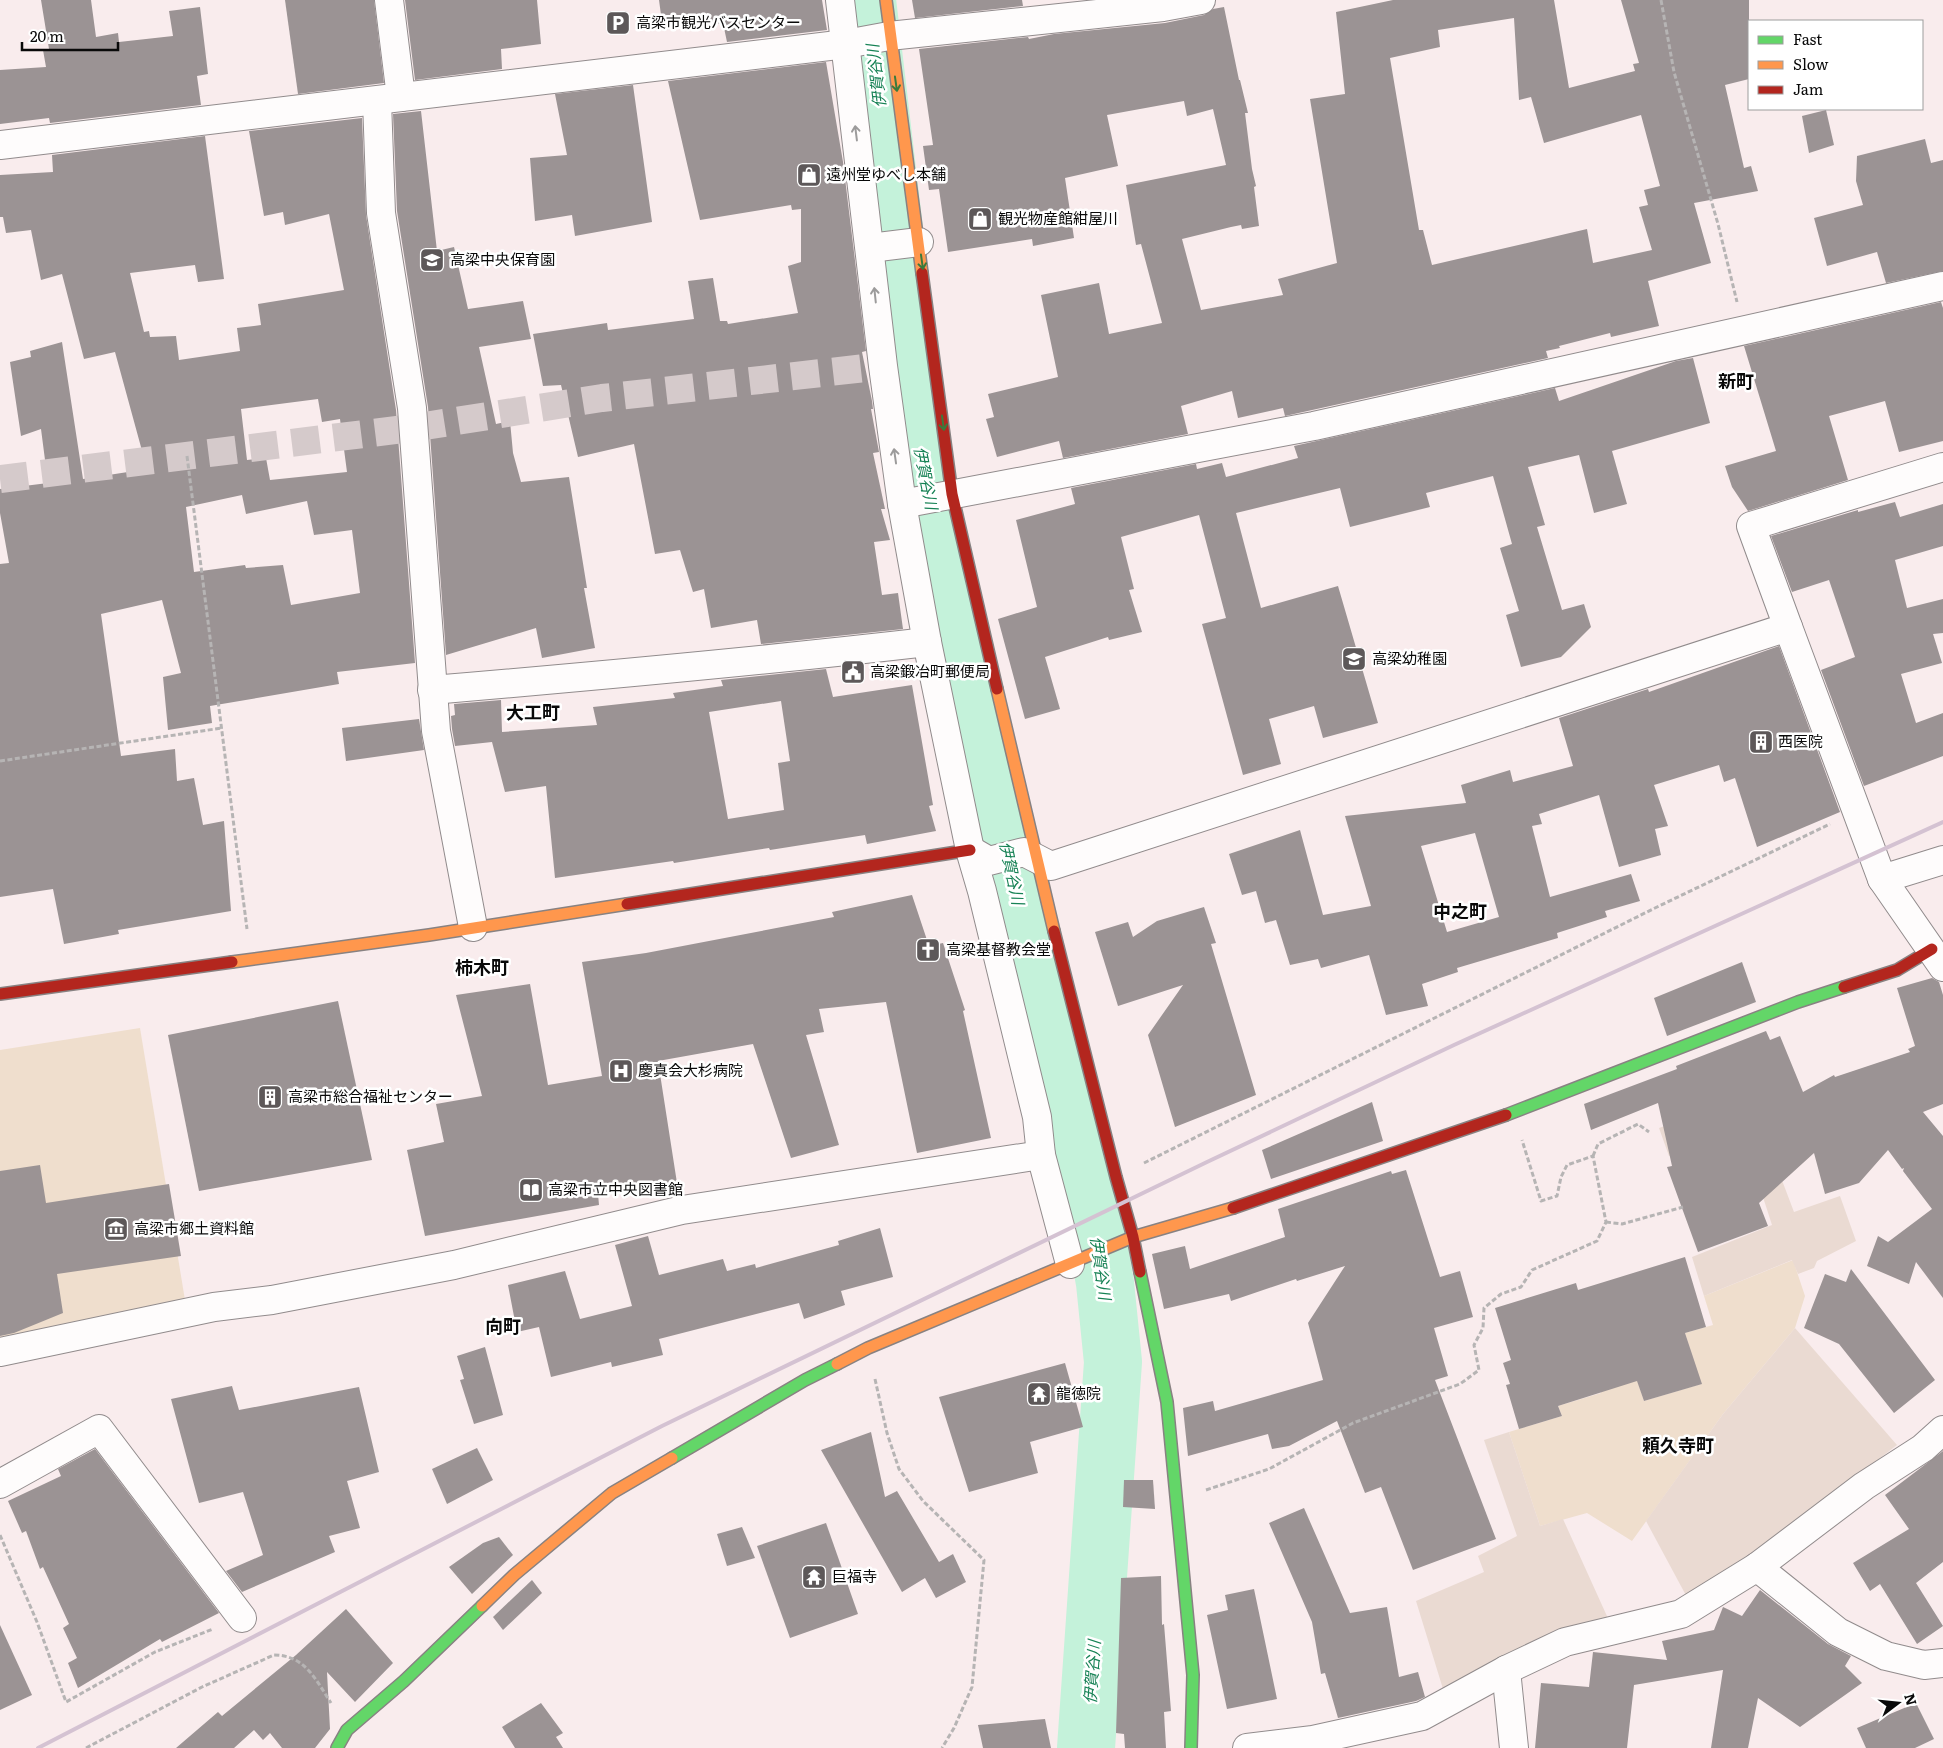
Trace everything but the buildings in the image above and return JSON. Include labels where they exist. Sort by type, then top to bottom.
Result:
[{"type":"street","points":[[389,0],[389,99],[381,213],[412,408],[436,731],[473,927]]},
{"type":"street","points":[[840,0],[874,247],[882,366],[908,503],[926,642],[979,856],[982,891],[1037,1117],[1042,1155],[1073,1262]]},
{"type":"street","points":[[886,0],[887,36],[916,242],[948,495],[1029,854],[1133,1237],[1167,1402],[1193,1675],[1191,1748]]},
{"type":"street","points":[[0,145],[847,44],[887,36],[1163,7],[1202,0]]},
{"type":"street","points":[[874,247],[916,242]]},
{"type":"street","points":[[908,503],[1314,426],[1943,286]]},
{"type":"street","points":[[337,1748],[347,1730],[404,1681],[514,1575],[612,1493],[805,1380],[868,1348],[1133,1237],[1331,1176],[1513,1113],[1798,1002],[1938,958],[1882,878],[1751,526],[1943,468]]},
{"type":"street","points":[[0,994],[979,856],[1029,854],[1051,866],[1788,627]]},
{"type":"street","points":[[432,690],[637,673],[926,642]]},
{"type":"street","points":[[1882,878],[1943,860]]},
{"type":"street","points":[[0,1352],[214,1307],[272,1300],[454,1265],[682,1210],[1042,1155]]},
{"type":"street","points":[[0,1484],[99,1429],[242,1618]]},
{"type":"street","points":[[1247,1748],[1313,1740],[1422,1716],[1506,1670],[1565,1642],[1681,1614],[1757,1567],[1864,1486],[1922,1448],[1943,1430]]},
{"type":"street","points":[[1757,1567],[1838,1632],[1886,1656],[1924,1665],[1943,1663]]},
{"type":"street","points":[[1506,1670],[1514,1748]]},
{"type":"path","points":[[1661,0],[1674,72],[1718,224],[1744,330]]},
{"type":"path","points":[[187,456],[250,959]]},
{"type":"path","points":[[0,761],[222,728]]},
{"type":"path","points":[[1116,1177],[1622,924],[1858,811]]},
{"type":"path","points":[[1177,1500],[1269,1469],[1353,1423],[1460,1384],[1479,1370],[1474,1345],[1483,1328],[1484,1308],[1501,1294],[1521,1286],[1532,1270],[1596,1241],[1606,1222],[1593,1156],[1598,1144],[1638,1124],[1649,1132]]},
{"type":"path","points":[[1523,1143],[1540,1201],[1557,1196],[1561,1177],[1567,1165],[1593,1156]]},
{"type":"path","points":[[1606,1222],[1622,1224],[1683,1207]]},
{"type":"path","points":[[868,1348],[887,1433],[900,1470],[923,1502],[984,1560],[972,1688],[954,1728],[942,1748]]},
{"type":"path","points":[[0,1535],[37,1622],[66,1702],[155,1652],[242,1618]]},
{"type":"path","points":[[86,1748],[202,1686],[274,1655],[287,1655],[311,1670],[347,1730]]},
{"type":"shaded area","points":[[140,1028],[185,1300],[0,1343],[0,1050]]},
{"type":"shaded area","points":[[1750,1096],[1794,1212],[1840,1196],[1856,1241],[1817,1261],[1814,1268],[1798,1274],[1792,1260],[1704,1296],[1692,1257],[1772,1225],[1742,1132],[1669,1156],[1659,1128]]},
{"type":"shaded area","points":[[1793,1260],[1805,1296],[1795,1328],[1723,1414],[1632,1541],[1587,1513],[1540,1526],[1509,1432],[1562,1416],[1558,1406],[1601,1393],[1582,1333],[1628,1352],[1644,1401],[1701,1384],[1685,1333],[1713,1325],[1704,1296]]},
{"type":"shaded area","points":[[1795,1328],[1897,1445],[1722,1579],[1689,1601],[1646,1521],[1723,1414]]},
{"type":"shaded area","points":[[1509,1432],[1540,1526],[1563,1519],[1611,1625],[1443,1689],[1416,1601],[1484,1572],[1478,1556],[1517,1536],[1484,1440]]},
{"type":"waterway","name":"伊賀谷川","points":[[867,0],[921,458],[937,545],[1020,913],[1090,1199],[1105,1283],[1113,1362],[1086,1748]]},
{"type":"tunnel","points":[[0,479],[412,428],[602,398],[883,366]]},
{"type":"railway","points":[[38,1748],[662,1426],[1207,1162],[1454,1045],[1943,822]]},
{"type":"traffic: fast","points":[[1506,1115],[1798,1002],[1844,987]]},
{"type":"traffic: fast","points":[[1140,1272],[1167,1402],[1193,1675],[1191,1748]]},
{"type":"traffic: fast","points":[[672,1458],[805,1380],[837,1364]]},
{"type":"traffic: fast","points":[[337,1748],[347,1730],[404,1681],[482,1606]]},
{"type":"traffic: slow","points":[[886,0],[922,273]]},
{"type":"traffic: slow","points":[[997,689],[1054,931]]},
{"type":"traffic: slow","points":[[232,962],[429,935],[627,904]]},
{"type":"traffic: slow","points":[[837,1364],[868,1348],[1133,1237],[1233,1208]]},
{"type":"traffic: slow","points":[[482,1606],[514,1575],[612,1493],[672,1458]]},
{"type":"traffic: jam","points":[[922,273],[952,494],[997,689]]},
{"type":"traffic: jam","points":[[627,904],[970,850]]},
{"type":"traffic: jam","points":[[1054,931],[1133,1237],[1140,1272]]},
{"type":"traffic: jam","points":[[1844,987],[1897,970],[1932,949]]},
{"type":"traffic: jam","points":[[0,994],[232,962]]},
{"type":"traffic: jam","points":[[1233,1208],[1506,1115]]},
{"type":"place","name":"高梁市観光バスセンター","points":[[618,23]]},
{"type":"place","name":"遠州堂ゆべし本舗","points":[[809,175]]},
{"type":"place","name":"観光物産館紺屋川","points":[[980,219]]},
{"type":"place","name":"高梁中央保育園","points":[[432,260]]},
{"type":"place","name":"高梁幼稚園","points":[[1354,659]]},
{"type":"place","name":"高梁鍛冶町郵便局","points":[[853,672]]},
{"type":"place","name":"西医院","points":[[1761,742]]},
{"type":"place","name":"高梁基督教会堂","points":[[928,950]]},
{"type":"place","name":"慶真会大杉病院","points":[[621,1071]]},
{"type":"place","name":"高梁市総合福祉センター","points":[[270,1097]]},
{"type":"place","name":"高梁市立中央図書館","points":[[531,1190]]},
{"type":"place","name":"高梁市郷土資料館","points":[[116,1229]]},
{"type":"place","name":"龍徳院","points":[[1039,1394]]},
{"type":"place","name":"巨福寺","points":[[814,1577]]},
{"type":"district","name":"新町","points":[[1736,382]]},
{"type":"district","name":"大工町","points":[[533,713]]},
{"type":"district","name":"中之町","points":[[1460,912]]},
{"type":"district","name":"柿木町","points":[[482,968]]},
{"type":"district","name":"向町","points":[[503,1327]]},
{"type":"district","name":"頼久寺町","points":[[1678,1446]]}]
